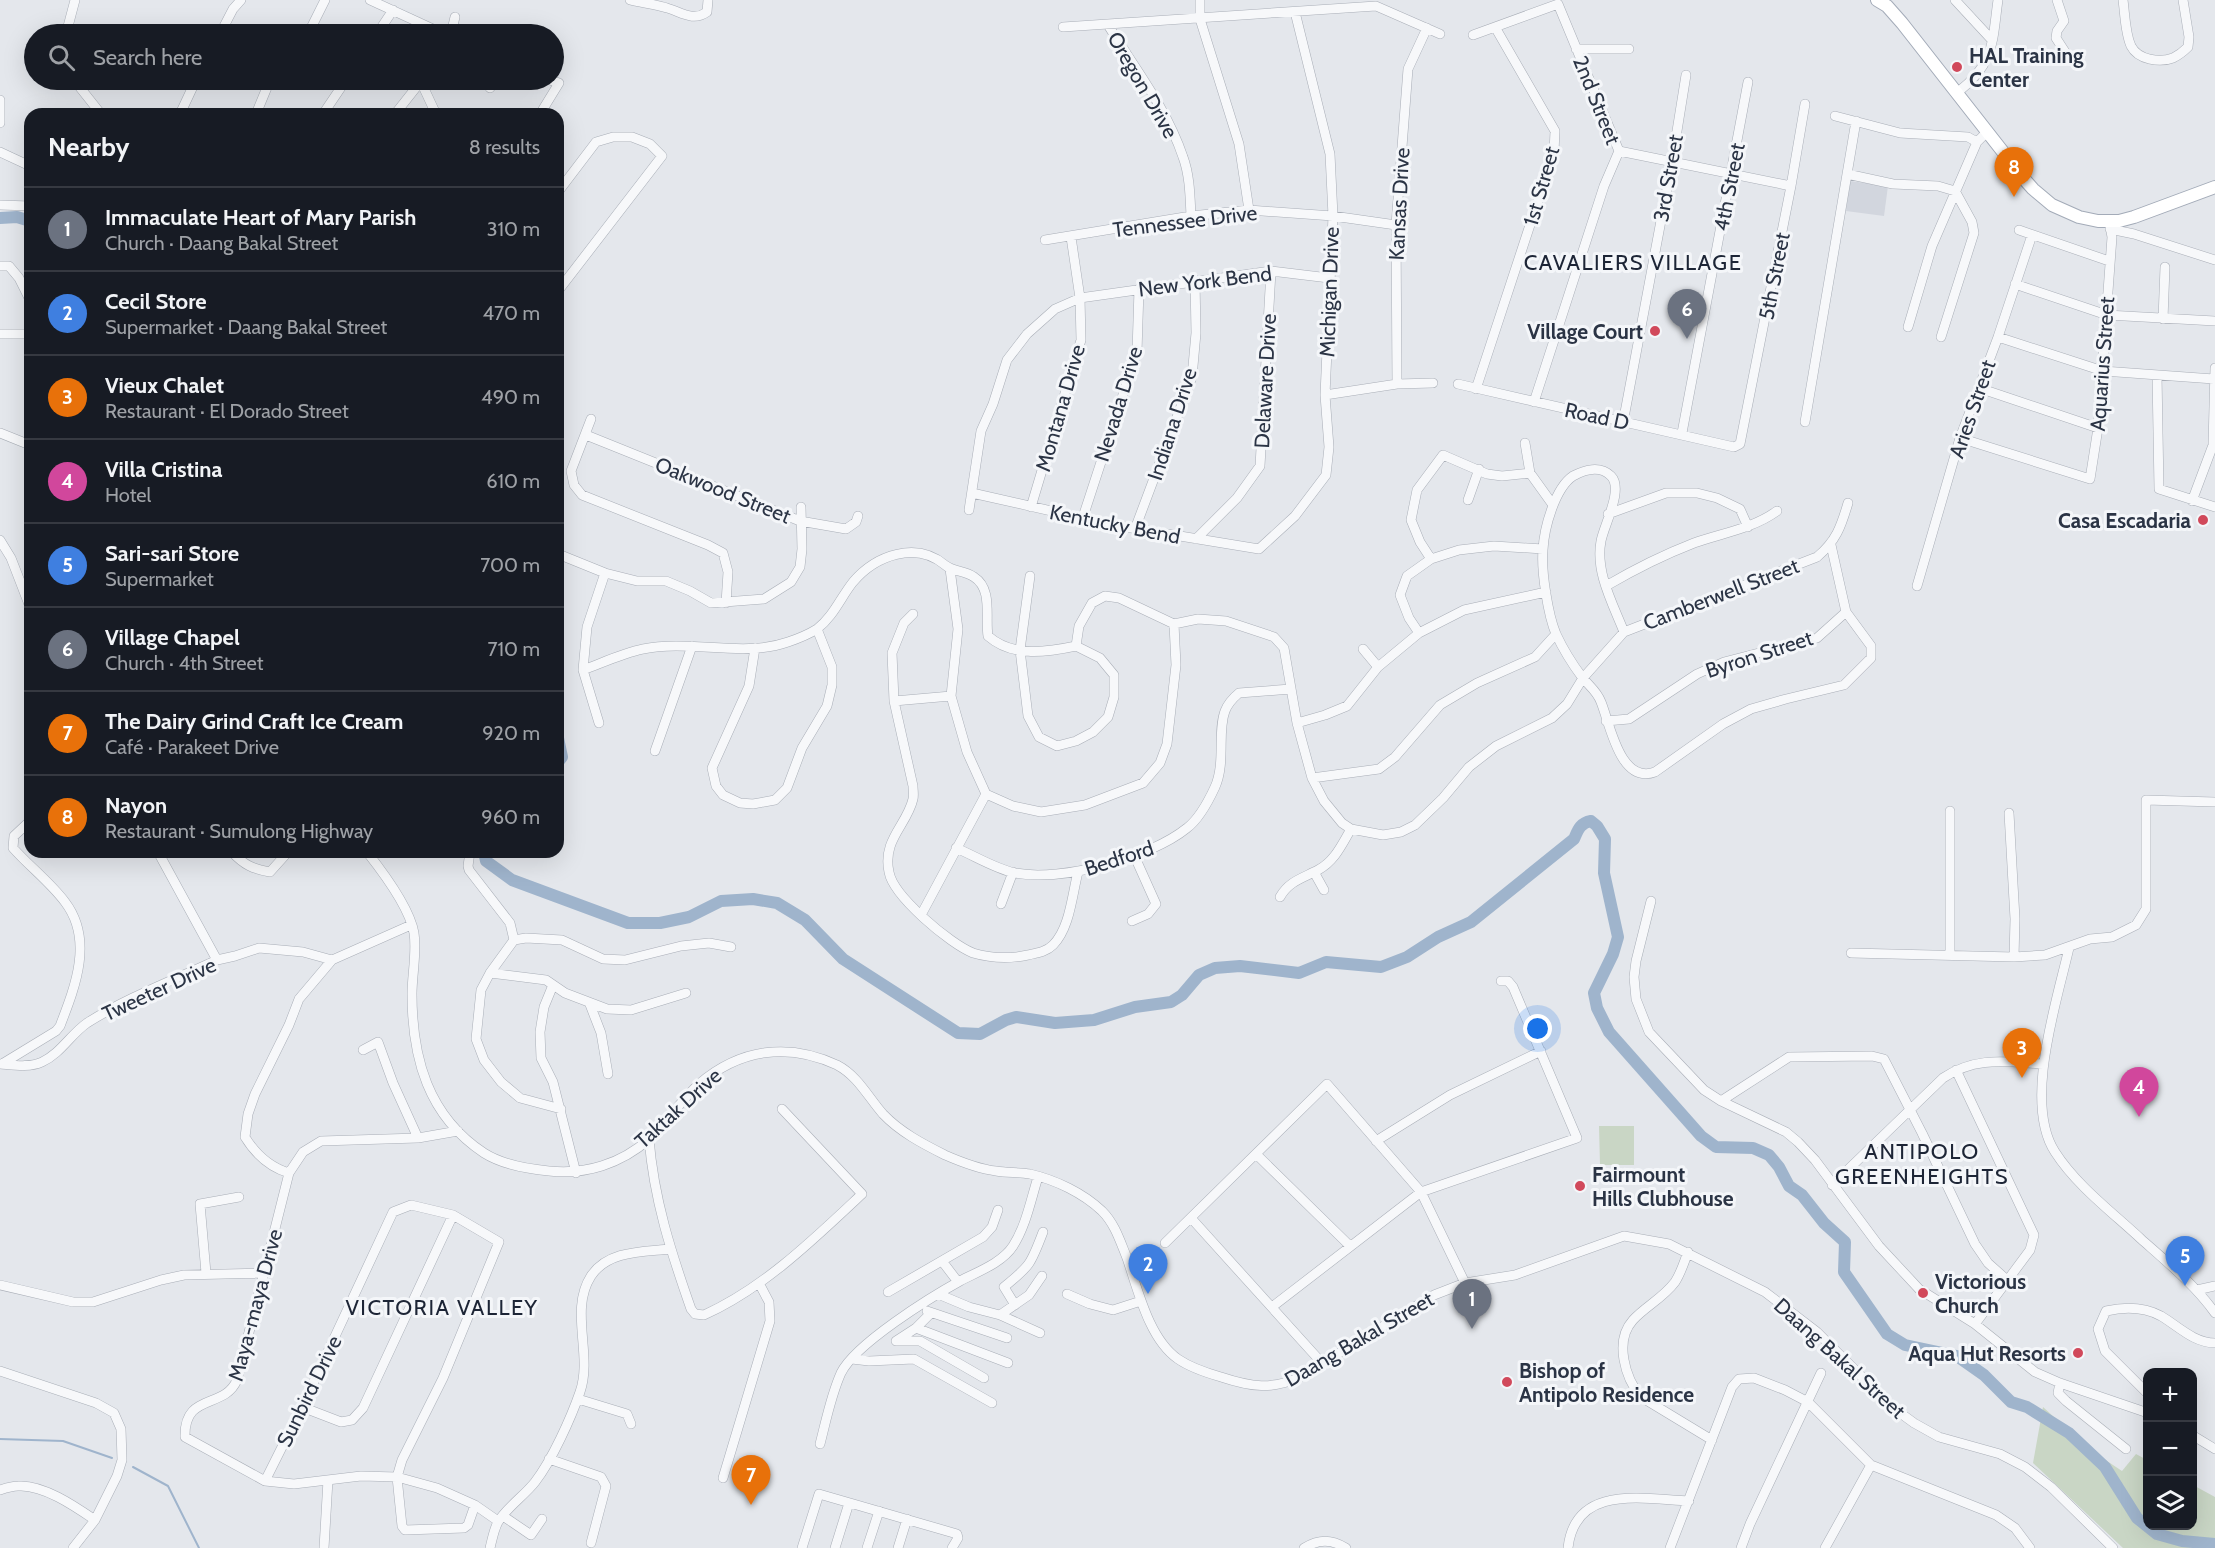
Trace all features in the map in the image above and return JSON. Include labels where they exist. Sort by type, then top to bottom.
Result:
[{"type":"main road","points":[[1877,0],[1887,6],[1902,23],[2029,184],[2043,198],[2063,211],[2110,225],[2215,187]]},
{"type":"street","points":[[69,24],[75,0]]},
{"type":"street","points":[[225,24],[241,0]]},
{"type":"street","points":[[313,24],[325,0]]},
{"type":"street","points":[[370,0],[420,24]]},
{"type":"street","points":[[630,0],[668,8],[692,17],[707,12],[708,0]]},
{"type":"street","points":[[1200,0],[1200,19],[1239,144],[1249,210]]},
{"type":"street","points":[[1955,0],[1992,40]]},
{"type":"street","points":[[1958,92],[1987,60],[1998,0]]},
{"type":"street","points":[[2057,0],[2064,21],[2056,38],[2069,58]]},
{"type":"street","points":[[2123,0],[2133,50],[2157,61],[2173,58],[2188,47],[2189,37],[2183,0]]},
{"type":"street","points":[[1473,35],[1558,2]]},
{"type":"street","name":"2nd Street","points":[[1534,402],[1618,151],[1558,2]]},
{"type":"street","points":[[1063,27],[1376,6],[1440,34]]},
{"type":"street","points":[[384,24],[393,10]]},
{"type":"street","name":"Michigan Drive","points":[[1259,549],[1295,516],[1326,475],[1329,447],[1325,395],[1332,216],[1329,154],[1295,12]]},
{"type":"street","points":[[453,24],[455,17]]},
{"type":"street","name":"Oregon Drive","points":[[1108,25],[1167,119],[1184,158],[1189,184],[1191,216]]},
{"type":"street","name":"1st Street","points":[[1476,389],[1554,152],[1555,131],[1495,27]]},
{"type":"street","name":"Kansas Drive","points":[[1397,384],[1396,225],[1408,69],[1427,28]]},
{"type":"street","points":[[1576,49],[1629,49]]},
{"type":"street","name":"3rd Street","points":[[1623,423],[1686,75]]},
{"type":"street","name":"4th Street","points":[[1682,433],[1748,82]]},
{"type":"street","points":[[82,90],[96,108]]},
{"type":"street","points":[[183,108],[191,90]]},
{"type":"street","points":[[258,108],[266,90]]},
{"type":"street","points":[[326,108],[339,90]]},
{"type":"street","points":[[400,108],[414,90]]},
{"type":"street","points":[[426,90],[434,108]]},
{"type":"street","points":[[543,108],[550,90]]},
{"type":"street","points":[[0,100],[0,123]]},
{"type":"street","name":"5th Street","points":[[1737,446],[1741,442],[1805,104]]},
{"type":"street","points":[[1835,116],[1900,133],[1968,137],[1977,142]]},
{"type":"street","points":[[1805,422],[1856,121]]},
{"type":"street","points":[[1908,327],[1932,246],[1977,142],[1988,131]]},
{"type":"street","points":[[564,184],[596,142],[614,137],[632,137],[650,144],[662,156],[564,283]]},
{"type":"street","points":[[1618,151],[1791,186]]},
{"type":"street","points":[[0,152],[24,163]]},
{"type":"street","points":[[1847,174],[1893,184],[1938,186],[1955,191],[1972,222],[1974,233],[1941,337]]},
{"type":"street","points":[[0,205],[24,206]]},
{"type":"street","name":"Tennessee Drive","points":[[1045,240],[1191,216],[1249,210],[1332,216],[1396,225]]},
{"type":"street","points":[[2110,225],[2215,260]]},
{"type":"street","name":"Aquarius Street","points":[[1960,438],[2090,479],[2098,428],[2103,371],[2110,225]]},
{"type":"street","points":[[2019,230],[2109,261]]},
{"type":"street","name":"Aries Street","points":[[1917,586],[1960,438],[1998,337],[2032,235]]},
{"type":"street","name":"Montana Drive","points":[[1031,507],[1081,340],[1080,298],[1071,237]]},
{"type":"street","points":[[0,266],[9,266],[24,288]]},
{"type":"street","points":[[2163,319],[2165,267]]},
{"type":"street","name":"New York Bend","points":[[1080,298],[1271,271],[1329,278]]},
{"type":"street","name":"Delaware Drive","points":[[1196,539],[1237,498],[1260,465],[1271,271]]},
{"type":"street","name":"Indiana Drive","points":[[1135,529],[1192,377],[1197,333],[1195,280]]},
{"type":"street","points":[[2015,284],[2107,315],[2215,321]]},
{"type":"street","name":"Nevada Drive","points":[[1083,517],[1137,352],[1139,289]]},
{"type":"street","points":[[969,510],[981,431],[993,404],[1007,360],[1028,334],[1055,309],[1080,298]]},
{"type":"street","points":[[0,334],[24,334]]},
{"type":"street","points":[[1998,337],[2103,371],[2214,379]]},
{"type":"street","points":[[2192,501],[2214,445],[2215,368]]},
{"type":"street","points":[[2157,375],[2159,489],[2215,507]]},
{"type":"street","points":[[1325,395],[1397,384],[1432,383]]},
{"type":"street","name":"Road D","points":[[1458,384],[1623,423],[1682,433],[1737,446]]},
{"type":"street","points":[[1979,388],[2098,428]]},
{"type":"street","points":[[591,419],[571,471],[574,485],[582,495],[723,553],[728,572],[726,603]]},
{"type":"street","points":[[0,433],[24,443]]},
{"type":"street","name":"Oakwood Street","points":[[586,435],[800,521],[846,529],[856,522],[858,516]]},
{"type":"street","points":[[1525,443],[1530,473],[1553,505]]},
{"type":"street","points":[[1431,559],[1420,542],[1411,520],[1417,490],[1443,455],[1487,474],[1502,476],[1530,473]]},
{"type":"street","points":[[1468,501],[1479,470]]},
{"type":"street","points":[[1624,632],[1602,574],[1600,543],[1614,500],[1616,485],[1611,476],[1600,470],[1584,470],[1565,481],[1553,505],[1543,549],[1546,592],[1556,634],[1583,678],[1595,690],[1614,745],[1634,772],[1642,775],[1655,772],[1723,724],[1751,710],[1844,685],[1871,657],[1871,646],[1846,612],[1831,545],[1842,524],[1848,503]]},
{"type":"street","name":"Kentucky Bend","points":[[972,493],[1135,529],[1259,549]]},
{"type":"street","points":[[1608,514],[1666,493],[1697,493],[1717,498],[1740,509],[1748,527]]},
{"type":"street","points":[[564,556],[605,573],[637,581],[666,581],[711,603],[764,599],[791,582],[800,567],[801,507]]},
{"type":"street","points":[[1606,586],[1660,556],[1748,527],[1777,511]]},
{"type":"street","points":[[0,540],[24,592]]},
{"type":"street","name":"Camberwell Street","points":[[1351,829],[1383,835],[1415,825],[1443,798],[1469,767],[1496,746],[1552,718],[1567,704],[1583,678],[1624,632],[1817,556],[1831,545]]},
{"type":"street","points":[[1419,633],[1409,618],[1400,595],[1407,576],[1431,559],[1459,550],[1494,546],[1543,549]]},
{"type":"street","points":[[583,670],[643,648],[692,646],[754,648],[787,642],[817,629],[854,582],[879,559],[909,551],[935,557],[950,569],[974,577],[982,586],[988,606],[988,636],[996,642],[1020,650],[1047,652],[1076,646],[1100,658],[1114,675],[1114,697],[1107,717],[1093,732],[1076,741],[1057,746],[1039,737],[1028,716],[1020,650],[1030,576]]},
{"type":"street","points":[[950,569],[958,629],[951,696],[967,752],[986,794],[1013,806],[1041,812],[1084,805],[1143,783],[1160,763],[1167,744],[1176,664],[1174,624]]},
{"type":"street","points":[[599,723],[583,670],[587,627],[605,573]]},
{"type":"street","points":[[1297,723],[1347,706],[1378,667],[1419,633],[1464,610],[1546,592]]},
{"type":"street","points":[[1076,646],[1079,626],[1092,603],[1105,596],[1119,598],[1174,624],[1198,619],[1226,621],[1274,637],[1284,648],[1297,723],[1312,778],[1324,801],[1342,823],[1351,829],[1335,857],[1314,872],[1298,878],[1284,890],[1280,897]]},
{"type":"street","name":"Byron Street","points":[[1606,721],[1629,719],[1697,674],[1724,662],[1817,638],[1846,612]]},
{"type":"street","points":[[913,614],[904,623],[892,653],[894,701],[913,786],[913,800],[889,847],[888,870],[892,883],[921,915],[970,952],[989,957],[1024,956],[1048,950],[1055,944],[1065,926],[1078,872]]},
{"type":"street","points":[[754,648],[749,686],[712,768],[717,786],[723,795],[740,803],[753,804],[775,800],[787,788],[802,748],[827,706],[832,685],[832,667],[817,629]]},
{"type":"street","points":[[1312,778],[1379,769],[1395,757],[1440,705],[1477,683],[1535,657],[1556,634]]},
{"type":"street","points":[[655,751],[692,646]]},
{"type":"street","points":[[1363,649],[1378,667]]},
{"type":"street","name":"Bedford","points":[[956,848],[1013,872],[1044,876],[1078,872],[1154,849],[1189,827],[1215,786],[1221,766],[1224,712],[1229,702],[1239,693],[1291,689]]},
{"type":"street","points":[[894,701],[951,696]]},
{"type":"street","points":[[921,915],[986,794]]},
{"type":"street","points":[[1851,953],[2014,957],[2045,955],[2090,939],[2112,937],[2136,925],[2146,909],[2146,800],[2215,802]]},
{"type":"street","points":[[1950,811],[1950,956]]},
{"type":"street","points":[[2009,813],[2015,919],[2014,957]]},
{"type":"street","points":[[1,1064],[56,1031],[60,1026],[73,992],[80,963],[79,933],[67,904],[13,848],[14,836],[24,827]]},
{"type":"street","points":[[1132,921],[1148,914],[1156,904],[1134,855]]},
{"type":"street","points":[[165,858],[217,960]]},
{"type":"street","points":[[237,858],[255,870],[270,872],[283,858]]},
{"type":"street","name":"Taktak Drive","points":[[372,858],[396,893],[414,934],[413,1029],[418,1063],[435,1102],[458,1131],[486,1154],[522,1168],[576,1173],[591,1170],[622,1158],[649,1139],[698,1085],[724,1066],[757,1053],[798,1051],[839,1066],[861,1084],[883,1114],[899,1128]]},
{"type":"street","points":[[469,858],[470,870],[510,923],[514,940],[480,990],[476,1039],[484,1060],[501,1082],[520,1098],[561,1110]]},
{"type":"street","points":[[1001,904],[1013,872]]},
{"type":"street","points":[[1314,872],[1324,890]]},
{"type":"street","points":[[1651,901],[1634,977],[1636,999],[1642,1017],[1649,1032],[1659,1043],[1704,1089],[1721,1101],[1786,1132],[1815,1160],[1880,1246],[1919,1288],[1975,1324],[2035,1372],[2143,1411]]},
{"type":"street","points":[[411,925],[332,960],[299,999],[290,1024],[255,1094],[248,1114],[245,1137],[255,1152],[274,1169],[289,1173],[303,1152],[321,1141],[418,1137],[458,1131]]},
{"type":"street","points":[[514,940],[526,938],[562,940],[603,959],[624,960],[681,946],[709,943],[731,947]]},
{"type":"street","name":"Tweeter Drive","points":[[1,1064],[40,1063],[52,1056],[84,1025],[110,1009],[217,960],[259,948],[307,953],[332,960]]},
{"type":"street","points":[[2069,948],[2043,1064],[2041,1092],[2047,1136],[2054,1151],[2073,1175],[2197,1290],[2215,1313]]},
{"type":"street","points":[[307,953],[316,962],[321,973]]},
{"type":"street","points":[[490,973],[546,980],[565,993],[607,1009],[631,1010],[686,993]]},
{"type":"street","points":[[1272,1307],[1420,1192],[1577,1138],[1514,987],[1508,981],[1501,981]]},
{"type":"street","points":[[553,985],[544,1007],[540,1032],[541,1058],[553,1082],[576,1173]]},
{"type":"street","points":[[590,1002],[601,1033],[608,1074]]},
{"type":"street","points":[[363,1050],[378,1042],[393,1083],[418,1137]]},
{"type":"street","points":[[1376,1141],[1450,1095],[1541,1051]]},
{"type":"street","points":[[1721,1101],[1789,1057],[1872,1056],[1887,1062],[1975,1244],[1988,1263],[2007,1280]]},
{"type":"street","points":[[1832,1185],[1943,1078],[1956,1070],[1976,1063],[2043,1064]]},
{"type":"street","points":[[1956,1070],[2034,1235],[2030,1250],[1975,1324]]},
{"type":"street","points":[[1165,1243],[1327,1084],[1420,1192],[1466,1283]]},
{"type":"street","points":[[649,1139],[652,1175],[670,1249],[691,1309],[699,1315],[708,1313],[759,1283],[862,1194],[782,1109]]},
{"type":"street","name":"Daang Bakal Street","points":[[899,1128],[946,1155],[966,1163],[993,1171],[1030,1174],[1066,1186],[1102,1212],[1116,1228],[1146,1314],[1164,1347],[1178,1359],[1196,1369],[1260,1387],[1283,1385],[1434,1295],[1466,1283],[1515,1275],[1624,1236],[1669,1244],[1765,1292],[1817,1332],[1892,1407],[1914,1423],[1939,1437],[2000,1454],[2025,1467],[2051,1487],[2113,1548]]},
{"type":"street","points":[[1256,1154],[1350,1246]]},
{"type":"street","name":"Maya-maya Drive","points":[[289,1173],[243,1361],[232,1391],[202,1403],[190,1414],[185,1426],[185,1437],[265,1481],[294,1484],[362,1476],[397,1477],[437,1488],[531,1534],[542,1519]]},
{"type":"street","points":[[820,1444],[841,1372],[873,1340],[918,1306],[993,1263],[1012,1248],[1023,1225],[1038,1177]]},
{"type":"street","points":[[206,1273],[200,1204],[239,1197]]},
{"type":"street","name":"Sunbird Drive","points":[[265,1481],[393,1212],[411,1205],[453,1215],[499,1242],[443,1378],[402,1460],[397,1477]]},
{"type":"street","points":[[888,1292],[983,1237],[992,1227],[998,1210]]},
{"type":"street","points":[[302,1407],[341,1422],[352,1420],[363,1408],[453,1215]]},
{"type":"street","points":[[1191,1218],[1322,1363]]},
{"type":"street","points":[[1015,1305],[1004,1287],[1026,1270],[1031,1263],[1043,1232]]},
{"type":"street","points":[[490,1548],[501,1519],[536,1481],[549,1459],[578,1399],[584,1380],[582,1306],[585,1288],[591,1275],[600,1266],[618,1255],[670,1249]]},
{"type":"street","points":[[1688,1252],[1676,1281],[1664,1295],[1631,1322],[1626,1332],[1624,1359],[1632,1387],[1641,1397],[1712,1440]]},
{"type":"street","points":[[942,1261],[958,1282]]},
{"type":"street","points":[[0,1285],[73,1302],[93,1302],[161,1280],[206,1273],[265,1273]]},
{"type":"street","points":[[1000,1315],[1034,1290],[1042,1276]]},
{"type":"street","points":[[723,1478],[770,1321],[769,1302],[759,1283]]},
{"type":"street","points":[[2197,1290],[2215,1287]]},
{"type":"street","points":[[938,1294],[969,1307],[1000,1315],[1040,1333]]},
{"type":"street","points":[[1067,1294],[1090,1304],[1113,1310],[1141,1301]]},
{"type":"street","points":[[918,1306],[931,1313],[1007,1338]]},
{"type":"street","points":[[2143,1389],[2104,1351],[2098,1329],[2106,1311],[2123,1307],[2159,1315],[2194,1338],[2208,1343],[2215,1342]]},
{"type":"street","points":[[896,1341],[916,1328],[931,1313]]},
{"type":"street","points":[[916,1328],[1008,1363]]},
{"type":"street","points":[[873,1340],[920,1341],[984,1378]]},
{"type":"street","points":[[852,1359],[869,1361],[914,1359],[992,1403]]},
{"type":"street","points":[[0,1371],[96,1403],[114,1413],[121,1430],[122,1460],[117,1476],[95,1520],[73,1548]]},
{"type":"street","points":[[1741,1548],[1821,1373]]},
{"type":"street","points":[[1670,1548],[1732,1387],[1739,1379],[1754,1378],[1808,1402],[1870,1465],[1996,1515],[2016,1528],[2030,1548]]},
{"type":"street","points":[[2060,1383],[2058,1393],[2126,1449]]},
{"type":"street","points":[[578,1399],[627,1414],[631,1424]]},
{"type":"street","points":[[2197,1438],[2215,1449]]},
{"type":"street","points":[[549,1459],[605,1481],[606,1486],[591,1543]]},
{"type":"street","points":[[1825,1548],[1870,1465]]},
{"type":"street","points":[[397,1477],[402,1526],[405,1530],[464,1528],[468,1525],[474,1505]]},
{"type":"street","points":[[324,1548],[328,1480]]},
{"type":"street","points":[[0,1490],[20,1485],[42,1491],[71,1503],[95,1520]]},
{"type":"street","points":[[802,1548],[818,1495],[957,1533],[958,1538],[952,1548]]},
{"type":"street","points":[[1568,1548],[1573,1526],[1580,1516],[1598,1503],[1624,1498],[1689,1501]]},
{"type":"street","points":[[835,1548],[849,1503]]},
{"type":"street","points":[[867,1548],[879,1511]]},
{"type":"street","points":[[898,1548],[907,1519]]},
{"type":"street","points":[[1304,1548],[1325,1540],[1336,1542],[1346,1548]]},
{"type":"shaded area","points":[[1850,181],[1888,186],[1884,216],[1846,211]]},
{"type":"green space","points":[[1599,1126],[1634,1126],[1634,1165],[1600,1165]]},
{"type":"green space","points":[[2043,1407],[2089,1449],[2122,1471],[2136,1454],[2143,1458],[2143,1530],[2197,1530],[2197,1487],[2215,1497],[2215,1548],[2123,1548],[2033,1463]]},
{"type":"waterway","points":[[0,218],[17,217],[24,219]]},
{"type":"waterway","points":[[485,858],[486,861],[512,880],[628,923],[660,923],[689,917],[721,901],[753,899],[777,903],[805,920],[843,959],[958,1033],[980,1034],[1016,1017],[1055,1023],[1094,1020],[1135,1007],[1171,1002],[1182,995],[1199,975],[1215,968],[1240,966],[1299,973],[1326,962],[1381,967],[1407,957],[1438,937],[1471,922],[1574,839],[1582,825],[1591,821],[1605,839],[1604,873],[1618,937],[1613,954],[1594,993],[1597,1008],[1609,1032],[1701,1136],[1716,1147],[1753,1148],[1769,1155],[1779,1167],[1789,1186],[1802,1195],[1824,1223],[1845,1242],[1844,1272],[1887,1334],[1905,1345],[1957,1356],[1984,1375],[2011,1402],[2027,1407],[2069,1433],[2105,1467],[2137,1518],[2157,1534],[2182,1541],[2215,1544]]},
{"type":"waterway","points":[[0,1439],[63,1441],[112,1458]]},
{"type":"waterway","points":[[133,1467],[168,1486],[199,1548]]},
{"type":"place","name":"HAL Training Center","points":[[1957,67]]},
{"type":"place","name":"Nayon","points":[[2014,197]]},
{"type":"place","name":"Village Court","points":[[1655,331]]},
{"type":"place","name":"Village Chapel","points":[[1687,339]]},
{"type":"place","name":"Casa Escadaria","points":[[2203,520]]},
{"type":"place","name":"Vieux Chalet","points":[[2022,1078]]},
{"type":"place","name":"Villa Cristina","points":[[2139,1117]]},
{"type":"place","name":"Fairmount Hills Clubhouse","points":[[1580,1186]]},
{"type":"place","name":"Sari-sari Store","points":[[2185,1286]]},
{"type":"place","name":"Victorious Church","points":[[1923,1293]]},
{"type":"place","name":"Cecil Store","points":[[1148,1294]]},
{"type":"place","name":"Immaculate Heart of Mary Parish","points":[[1472,1329]]},
{"type":"place","name":"Aqua Hut Resorts","points":[[2078,1353]]},
{"type":"place","name":"Bishop of Antipolo Residence","points":[[1507,1382]]},
{"type":"place","name":"The Dairy Grind Craft Ice Cream","points":[[751,1505]]},
{"type":"district","name":"CAVALIERS VILLAGE","points":[[1633,262]]},
{"type":"district","name":"ANTIPOLO GREENHEIGHTS","points":[[1922,1164]]},
{"type":"district","name":"VICTORIA VALLEY","points":[[442,1307]]}]
